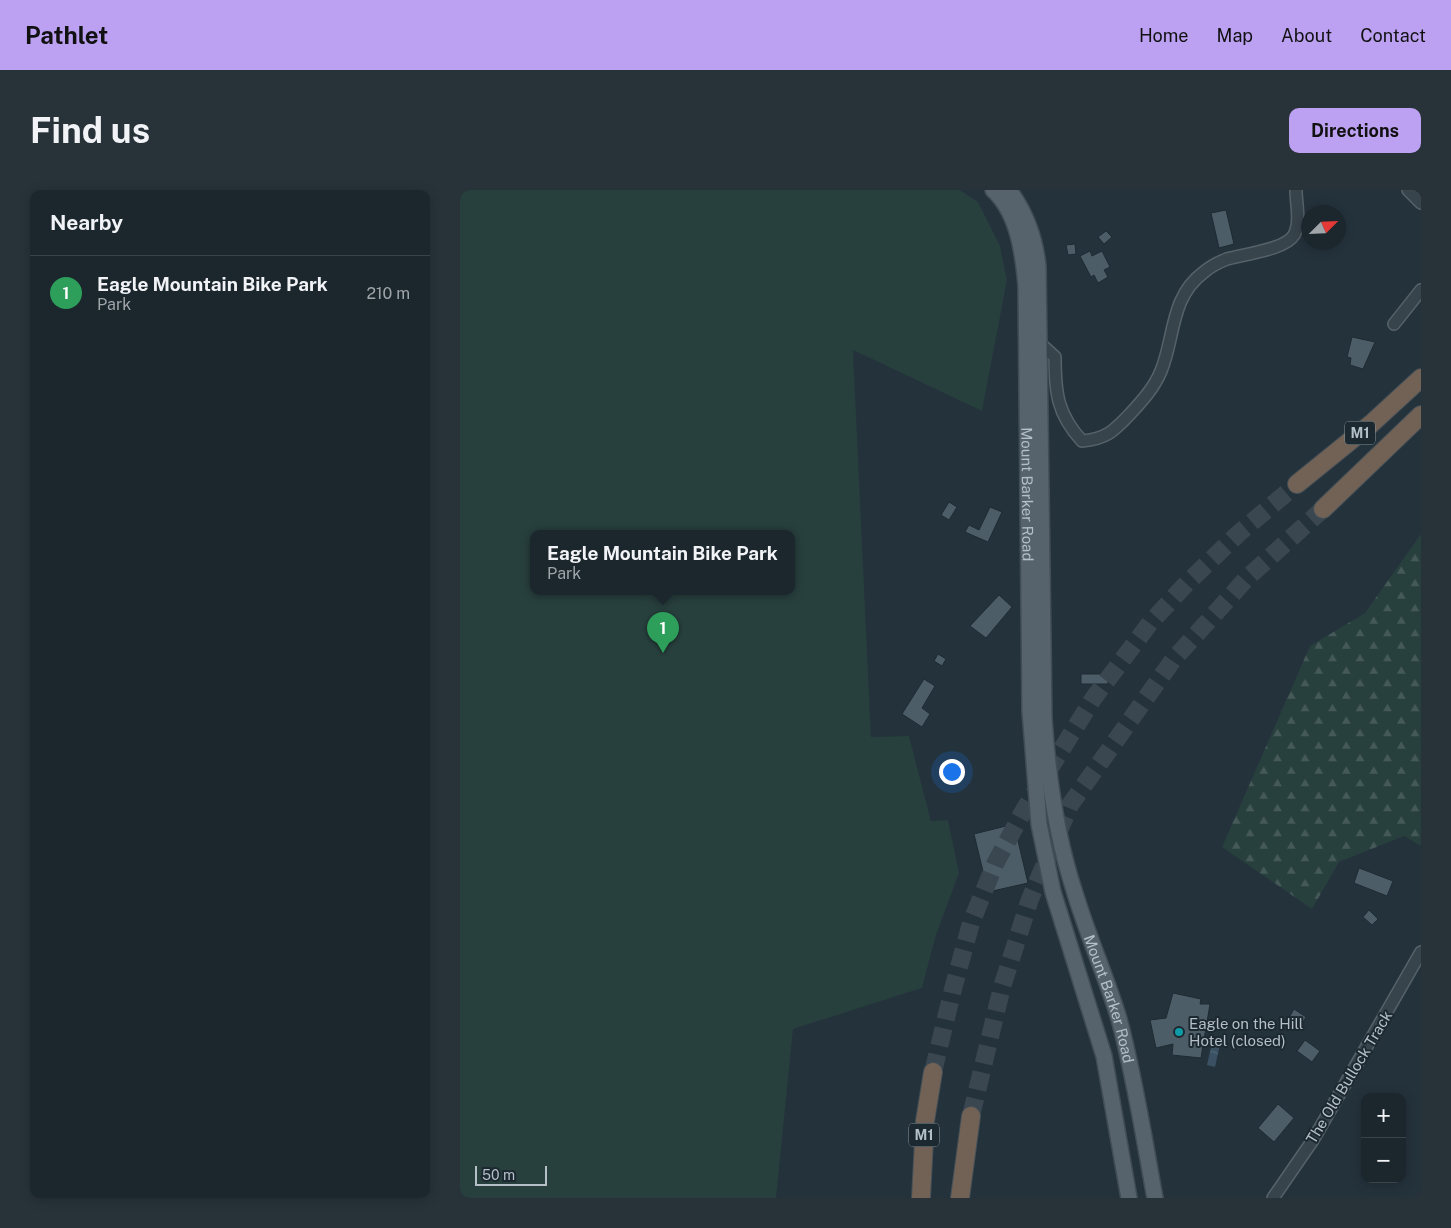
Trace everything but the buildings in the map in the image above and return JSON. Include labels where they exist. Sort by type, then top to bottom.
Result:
[{"type":"highway","name":"M1","points":[[1297,484],[1371,424],[1421,378]]},
{"type":"highway","name":"M1","points":[[1323,509],[1421,415]]},
{"type":"highway","name":"M1","points":[[921,1198],[925,1121],[933,1072]]},
{"type":"highway","points":[[960,1198],[971,1116]]},
{"type":"main road","name":"Mount Barker Road","points":[[1002,191],[1021,246],[1033,345],[1044,719],[1047,762],[1053,803],[1073,890],[1119,1020],[1136,1094],[1155,1198]]},
{"type":"main road","name":"Mount Barker Road","points":[[1033,345],[1030,711],[1037,806],[1042,844],[1053,892],[1104,1056],[1129,1198]]},
{"type":"main road","points":[[1037,806],[1053,803]]},
{"type":"main road","points":[[1112,1098],[1136,1094]]},
{"type":"street","points":[[1033,345],[1050,351],[1055,357],[1058,403],[1074,433],[1082,441],[1098,440],[1126,419],[1155,384],[1166,355],[1173,321],[1182,300],[1197,278],[1203,272],[1226,260],[1280,245],[1289,240],[1294,234],[1297,216],[1296,190]]},
{"type":"street","points":[[1408,190],[1421,203]]},
{"type":"street","points":[[1394,324],[1421,290]]},
{"type":"street","name":"The Old Bullock Track","points":[[1273,1198],[1313,1140],[1421,952]]},
{"type":"green space","points":[[460,190],[960,190],[978,202],[1000,246],[1007,280],[982,411],[853,350],[871,737],[909,736],[931,821],[948,820],[959,873],[936,935],[922,988],[793,1029],[776,1198],[460,1198]]},
{"type":"green space","points":[[1421,534],[1421,846],[1404,836],[1339,862],[1312,909],[1222,847],[1310,646],[1365,613]]},
{"type":"water","points":[[1212,1043],[1220,1044],[1215,1067],[1207,1065]]},
{"type":"tunnel","points":[[933,1072],[971,923],[995,864],[1024,810],[1093,699],[1150,623],[1187,583],[1238,534],[1297,484]]},
{"type":"tunnel","points":[[971,1116],[1002,987],[1030,899],[1070,805],[1173,660],[1247,578],[1323,509]]},
{"type":"place","name":"Eagle Mountain Bike Park","points":[[663,653]]},
{"type":"place","name":"Eagle on the Hill Hotel (closed)","points":[[1179,1032]]}]
